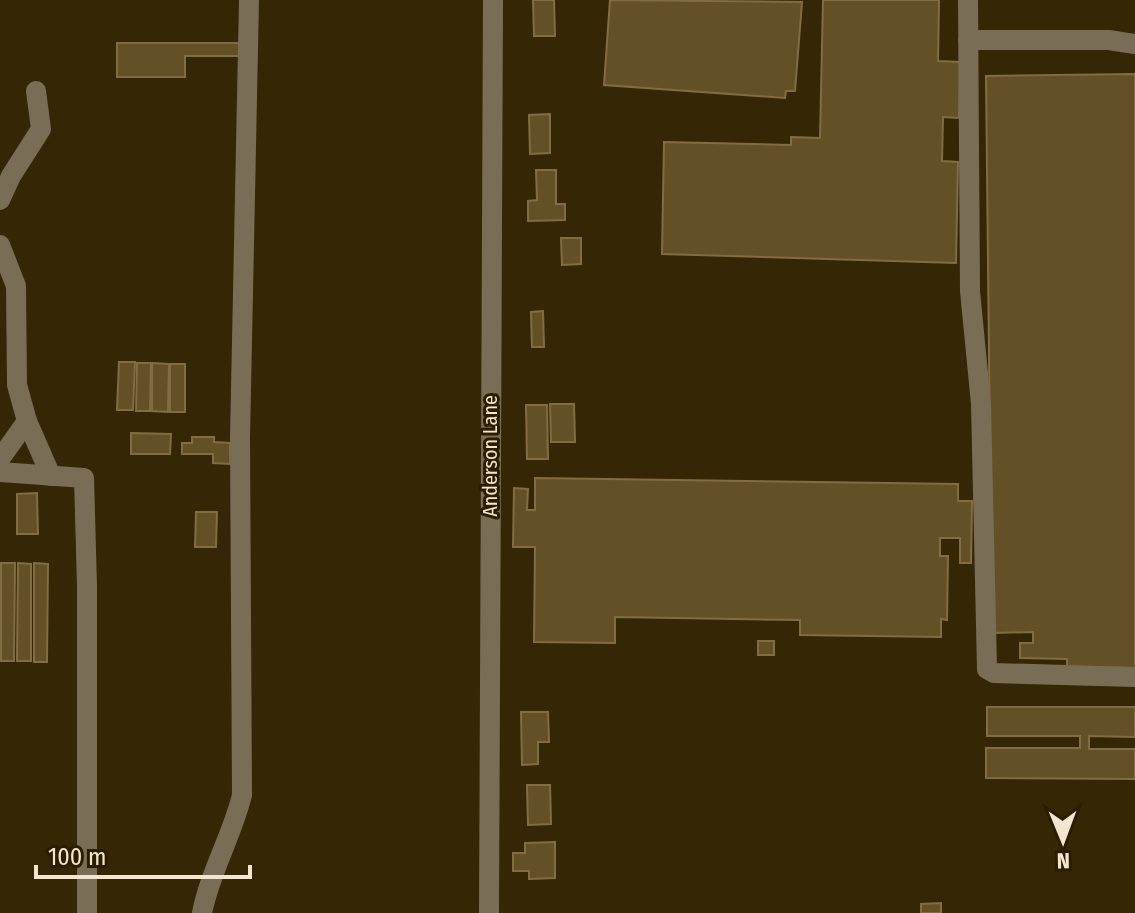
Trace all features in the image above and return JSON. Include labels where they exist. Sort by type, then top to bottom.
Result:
[{"type":"street","points":[[202,913],[207,886],[237,817],[242,795],[240,438],[249,0]]},
{"type":"street","name":"Anderson Lane","points":[[489,913],[493,0]]},
{"type":"street","points":[[968,0],[970,291],[981,404],[987,669],[994,673],[1135,677]]},
{"type":"street","points":[[968,40],[1109,40],[1135,44]]},
{"type":"street","points":[[0,200],[11,176],[41,129],[36,91]]},
{"type":"street","points":[[0,245],[16,286],[17,385],[27,421],[51,476]]},
{"type":"street","points":[[0,459],[27,421]]},
{"type":"street","points":[[0,472],[84,478],[87,913]]},
{"type":"building","points":[[533,0],[554,0],[555,36],[534,36]]},
{"type":"building","points":[[610,0],[802,2],[795,91],[786,91],[785,98],[604,85]]},
{"type":"building","points":[[823,0],[939,0],[938,61],[960,62],[959,118],[943,117],[942,161],[958,162],[956,263],[662,254],[664,142],[791,145],[791,137],[820,138]]},
{"type":"building","points":[[117,43],[239,43],[239,56],[185,56],[185,77],[117,77]]},
{"type":"building","points":[[1135,74],[1135,668],[1067,667],[1067,659],[1020,658],[1020,643],[1033,643],[1033,632],[992,633],[986,76]]},
{"type":"building","points":[[550,114],[550,153],[530,154],[529,115]]},
{"type":"building","points":[[536,170],[556,170],[556,204],[565,204],[565,220],[528,221],[528,201],[537,200]]},
{"type":"building","points":[[561,238],[581,238],[581,264],[562,265]]},
{"type":"building","points":[[543,311],[544,347],[532,347],[531,312]]},
{"type":"building","points":[[119,362],[135,362],[133,410],[117,410]]},
{"type":"building","points":[[137,363],[151,363],[150,411],[136,411]]},
{"type":"building","points":[[152,363],[169,364],[168,412],[152,411]]},
{"type":"building","points":[[170,364],[185,364],[185,412],[170,412]]},
{"type":"building","points":[[550,404],[574,404],[575,442],[551,442]]},
{"type":"building","points":[[526,405],[547,405],[548,459],[527,459]]},
{"type":"building","points":[[131,433],[171,434],[170,454],[131,454]]},
{"type":"building","points":[[192,437],[214,437],[214,442],[230,443],[230,464],[213,463],[213,454],[182,454],[182,443],[192,443]]},
{"type":"building","points":[[535,478],[958,484],[958,501],[972,501],[971,563],[960,563],[960,538],[940,538],[940,556],[948,556],[947,620],[941,619],[941,637],[800,635],[800,620],[615,617],[615,643],[534,642],[535,547],[513,547],[514,488],[528,489],[527,510],[535,510]]},
{"type":"building","points":[[37,493],[38,534],[17,534],[17,494]]},
{"type":"building","points":[[196,512],[217,512],[216,547],[195,547]]},
{"type":"building","points":[[1,563],[15,563],[14,661],[1,661]]},
{"type":"building","points":[[18,563],[31,564],[31,661],[17,661]]},
{"type":"building","points":[[34,563],[48,564],[47,662],[34,662]]},
{"type":"building","points":[[758,641],[774,641],[774,655],[758,655]]},
{"type":"building","points":[[987,707],[1135,707],[1135,737],[1089,736],[1089,749],[1135,749],[1135,779],[986,778],[986,748],[1080,748],[1080,736],[987,736]]},
{"type":"building","points":[[521,712],[548,712],[549,742],[538,742],[538,764],[522,765]]},
{"type":"building","points":[[527,785],[550,785],[551,824],[528,825]]},
{"type":"building","points":[[555,842],[555,878],[529,879],[529,871],[513,871],[513,853],[525,853],[525,843]]},
{"type":"building","points":[[941,903],[941,913],[921,913],[921,904]]}]
